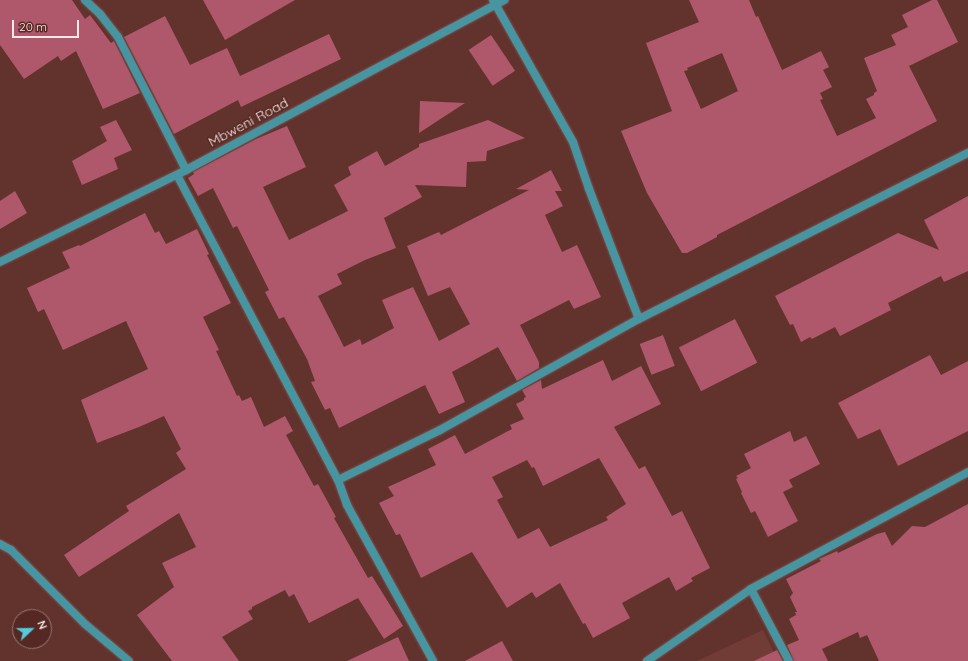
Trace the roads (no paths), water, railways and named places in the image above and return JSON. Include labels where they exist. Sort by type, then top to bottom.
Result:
[{"type":"street","points":[[85,0],[100,14],[118,37],[186,170]]},
{"type":"street","name":"Mbweni Road","points":[[0,262],[177,175],[494,3],[505,0]]},
{"type":"street","points":[[494,3],[573,142],[589,188],[640,319]]},
{"type":"street","points":[[338,480],[440,430],[640,319],[968,153]]},
{"type":"street","points":[[177,175],[338,480],[348,505],[433,661]]},
{"type":"street","points":[[647,661],[751,589],[968,472]]},
{"type":"street","points":[[0,544],[12,550],[85,624],[129,661]]},
{"type":"street","points":[[751,589],[789,661]]}]
